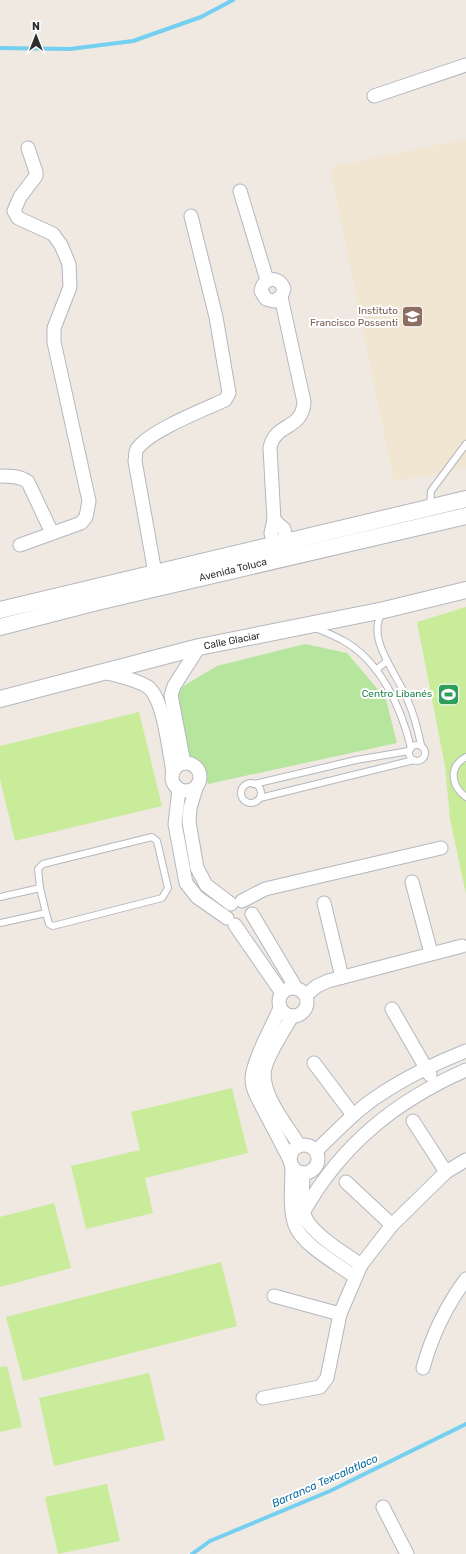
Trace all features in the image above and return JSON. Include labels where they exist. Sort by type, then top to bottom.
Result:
[{"type":"street","points":[[374,96],[466,64]]},
{"type":"street","points":[[20,545],[81,523],[86,517],[89,501],[54,342],[54,328],[70,287],[69,264],[61,245],[53,234],[18,218],[14,211],[20,197],[36,176],[28,148]]},
{"type":"street","points":[[240,191],[267,280],[276,279],[280,281],[284,289],[281,297],[304,402],[303,412],[299,419],[276,434],[271,440],[270,448],[274,520],[271,533],[282,551]]},
{"type":"street","points":[[155,572],[135,461],[136,450],[141,444],[169,426],[225,400],[229,394],[216,317],[191,216]]},
{"type":"street","points":[[0,476],[18,477],[28,482],[52,533]]},
{"type":"street","name":"Avenida Toluca","points":[[0,627],[90,604],[282,551],[431,516],[466,499]]},
{"type":"street","name":"Avenida Toluca","points":[[431,516],[466,516]]},
{"type":"street","name":"Avenida Toluca","points":[[0,610],[155,572],[282,551]]},
{"type":"street","name":"Calle Glaciar","points":[[0,699],[199,647],[310,626],[466,590]]},
{"type":"street","points":[[184,763],[171,695],[174,686],[199,647]]},
{"type":"street","points":[[104,672],[144,685],[153,691],[159,703],[173,772],[172,779],[174,785],[184,791],[196,788]]},
{"type":"street","points":[[173,772],[177,766],[184,763],[191,763],[197,768],[200,774],[200,782],[196,788],[190,808],[189,822],[197,868],[206,885],[250,908],[252,914],[307,1003],[305,1010],[299,1015],[292,1016],[285,1013],[280,1008]]},
{"type":"street","points":[[179,789],[174,824],[186,883],[197,897],[231,922],[282,993]]},
{"type":"street","points":[[231,922],[228,908],[236,902],[265,889],[441,848]]},
{"type":"street","points":[[412,882],[431,953]]},
{"type":"street","points":[[324,903],[342,977]]},
{"type":"street","points":[[231,922],[246,924],[252,914]]},
{"type":"street","points":[[355,1277],[304,1239],[295,1226],[292,1214],[295,1167],[253,1088],[252,1078],[254,1067],[280,1008],[279,1000],[282,993],[288,989],[301,992],[342,977],[462,946]]},
{"type":"street","points":[[392,1009],[425,1068],[436,1083]]},
{"type":"street","points":[[292,1016],[265,1067],[264,1076],[266,1092],[299,1145]]},
{"type":"street","points":[[316,1151],[353,1115],[380,1094],[425,1068],[466,1051]]},
{"type":"street","points":[[314,1063],[353,1115]]},
{"type":"street","points":[[304,1211],[324,1178],[366,1131],[408,1100],[436,1083],[466,1070]]},
{"type":"street","points":[[413,1121],[446,1172]]},
{"type":"street","points":[[295,1167],[314,1168],[318,1157],[312,1146],[299,1145],[290,1154],[295,1167],[306,1220],[314,1230],[362,1265]]},
{"type":"street","points":[[263,1398],[320,1388],[324,1384],[327,1378],[340,1314],[355,1277],[362,1265],[392,1225],[446,1172],[466,1160]]},
{"type":"street","points":[[346,1182],[392,1225]]},
{"type":"street","points":[[423,1368],[429,1347],[441,1318],[449,1303],[466,1279]]},
{"type":"street","points":[[274,1296],[340,1314]]},
{"type":"street","points":[[383,1507],[407,1554]]},
{"type":"lane","points":[[431,516],[431,491],[466,444]]},
{"type":"lane","points":[[384,610],[378,620],[378,636],[387,661],[400,680],[408,700],[421,745],[425,751],[424,758],[417,761],[414,760],[260,798],[253,802],[245,800],[242,796],[243,788],[250,783],[254,784],[410,749],[414,746],[421,745]]},
{"type":"lane","points":[[310,626],[343,640],[366,659],[376,670],[392,695],[410,749],[409,755],[414,760]]},
{"type":"lane","points":[[376,670],[387,661]]},
{"type":"lane","points":[[380,756],[382,768]]},
{"type":"lane","points":[[466,757],[458,762],[453,772],[456,785],[466,797]]},
{"type":"lane","points":[[356,760],[359,773]]},
{"type":"lane","points":[[300,773],[303,787]]},
{"type":"lane","points":[[254,784],[260,790],[260,798]]},
{"type":"lane","points":[[152,837],[157,841],[168,888],[162,898],[54,926],[49,924],[40,888],[38,869],[43,864],[152,837]]},
{"type":"lane","points":[[0,897],[40,888]]},
{"type":"lane","points":[[0,923],[46,913]]},
{"type":"shaded area","name":"Instituto Francisco Possenti","points":[[466,139],[466,468],[394,482],[330,167]]},
{"type":"green space","name":"Centro Libanés","points":[[466,607],[466,894],[450,819],[445,766],[417,622]]},
{"type":"green space","points":[[305,644],[347,653],[386,699],[397,743],[208,784],[199,759],[189,756],[177,698],[180,688],[217,666]]},
{"type":"green space","points":[[139,712],[162,806],[15,841],[0,779],[0,746]]},
{"type":"green space","points":[[232,1088],[248,1153],[145,1178],[153,1213],[86,1229],[71,1166],[140,1150],[131,1112]]},
{"type":"green space","points":[[54,1203],[71,1268],[0,1287],[0,1217]]},
{"type":"green space","points":[[221,1262],[237,1326],[23,1381],[6,1317]]},
{"type":"green space","points":[[7,1366],[22,1427],[0,1432],[0,1367]]},
{"type":"green space","points":[[149,1373],[165,1440],[54,1466],[39,1398]]},
{"type":"green space","points":[[107,1484],[120,1541],[58,1554],[45,1497]]},
{"type":"waterway","points":[[0,48],[70,49],[133,41],[201,17],[233,0]]},
{"type":"waterway","name":"Barranca Texcalatlaco","points":[[192,1554],[210,1541],[330,1491],[466,1424]]},
{"type":"place","name":"Instituto Francisco Possenti","points":[[413,317]]},
{"type":"place","name":"Centro Libanés","points":[[448,694]]}]
